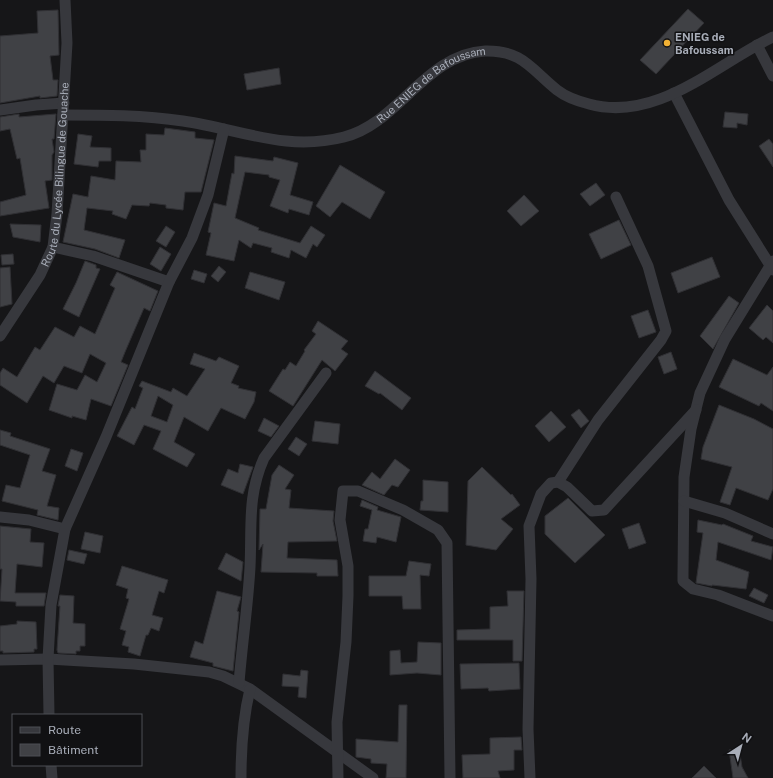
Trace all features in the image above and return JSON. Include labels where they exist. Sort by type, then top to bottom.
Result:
[{"type":"street","name":"Route du Lycée Bilingue de Gouache","points":[[0,336],[40,275],[53,247],[67,43],[65,0]]},
{"type":"street","name":"Rue ENIEG de Bafoussam","points":[[63,115],[132,115],[184,121],[286,142],[315,143],[346,137],[372,125],[432,74],[456,58],[482,51],[506,52],[522,59],[557,90],[572,99],[596,106],[628,108],[674,93],[773,37]]},
{"type":"street","points":[[757,45],[773,76]]},
{"type":"street","points":[[674,93],[729,200],[772,266],[725,339],[700,393],[691,429],[684,477],[683,581],[692,589],[744,604],[773,616]]},
{"type":"street","points":[[0,110],[64,103]]},
{"type":"street","points":[[49,714],[48,659],[51,605],[65,529],[106,437],[169,282],[192,238],[208,195],[224,129]]},
{"type":"street","points":[[558,482],[598,420],[661,340],[666,331],[648,266],[616,197]]},
{"type":"street","points":[[53,247],[93,256],[169,282]]},
{"type":"street","points":[[239,683],[250,568],[250,504],[258,472],[264,458],[326,373]]},
{"type":"street","points":[[530,778],[528,722],[531,579],[529,526],[540,494],[551,483],[558,482],[567,487],[592,511],[604,510],[696,410]]},
{"type":"street","points":[[338,778],[337,722],[346,642],[348,596],[348,566],[340,520],[340,506],[343,490],[358,491],[403,510],[438,530],[447,543],[450,778]]},
{"type":"street","points":[[684,501],[725,513],[773,534]]},
{"type":"street","points":[[0,517],[29,520],[65,529]]},
{"type":"street","points":[[0,660],[48,659],[134,664],[209,672],[250,688],[373,778]]},
{"type":"street","points":[[242,778],[244,720],[250,688]]},
{"type":"street","points":[[51,766],[52,778]]},
{"type":"building","points":[[688,9],[704,23],[656,74],[640,60]]},
{"type":"building","points":[[58,10],[59,55],[50,56],[53,80],[58,80],[57,96],[40,98],[40,96],[0,103],[0,36],[38,33],[37,11]]},
{"type":"building","points":[[279,68],[281,84],[247,90],[244,74]]},
{"type":"building","points":[[725,112],[748,114],[747,125],[737,123],[737,128],[723,127]]},
{"type":"building","points":[[19,114],[19,117],[56,114],[54,139],[52,139],[54,152],[52,155],[52,180],[45,181],[49,208],[0,216],[0,202],[26,195],[20,158],[17,159],[10,129],[0,131],[0,117]]},
{"type":"building","points":[[165,128],[195,132],[195,138],[214,140],[201,192],[185,192],[183,210],[166,208],[166,205],[150,203],[149,206],[132,205],[126,219],[112,214],[113,211],[87,208],[84,230],[125,240],[119,258],[95,249],[63,242],[73,194],[88,197],[91,176],[115,180],[116,161],[141,162],[140,150],[146,150],[146,134],[164,135]]},
{"type":"building","points":[[78,134],[92,136],[90,147],[111,148],[111,161],[99,161],[98,167],[74,164]]},
{"type":"building","points":[[769,139],[773,144],[773,167],[759,146]]},
{"type":"building","points":[[235,156],[273,161],[274,157],[298,163],[290,195],[313,202],[309,215],[289,209],[288,213],[270,206],[280,180],[269,177],[269,175],[245,172],[235,218],[259,228],[258,230],[300,243],[311,226],[325,235],[317,247],[313,244],[306,258],[291,250],[289,258],[271,252],[272,248],[253,243],[251,248],[239,240],[234,261],[206,255],[211,233],[208,232],[214,203],[226,206],[232,173],[234,174]]},
{"type":"building","points":[[340,165],[385,192],[370,219],[342,202],[330,217],[316,206]]},
{"type":"building","points":[[596,183],[605,195],[590,206],[580,194]]},
{"type":"building","points":[[524,195],[539,211],[521,226],[507,211]]},
{"type":"building","points":[[619,220],[631,245],[601,259],[589,234]]},
{"type":"building","points":[[10,224],[41,225],[40,242],[13,237]]},
{"type":"building","points":[[166,226],[175,232],[166,247],[156,241]]},
{"type":"building","points":[[160,247],[171,254],[161,271],[150,264]]},
{"type":"building","points":[[13,254],[14,264],[2,265],[1,255]]},
{"type":"building","points":[[712,257],[720,277],[678,293],[671,273]]},
{"type":"building","points":[[85,261],[96,265],[96,268],[100,269],[79,317],[63,309]]},
{"type":"building","points":[[219,266],[226,272],[218,282],[211,276]]},
{"type":"building","points":[[10,267],[12,304],[0,307],[0,268]]},
{"type":"building","points":[[194,270],[207,274],[204,283],[191,279]]},
{"type":"building","points":[[117,272],[158,291],[150,311],[144,308],[125,352],[121,362],[128,365],[111,406],[91,399],[86,420],[72,416],[72,418],[49,410],[57,384],[77,390],[85,375],[97,382],[106,363],[90,354],[82,373],[64,366],[54,383],[43,376],[27,403],[0,385],[0,373],[3,368],[17,377],[35,347],[40,350],[55,327],[74,337],[80,326],[95,334],[115,288],[110,285]]},
{"type":"building","points":[[250,272],[285,282],[279,300],[245,288]]},
{"type":"building","points":[[729,296],[739,303],[713,349],[700,336]]},
{"type":"building","points":[[767,305],[773,311],[773,343],[766,337],[763,340],[749,328]]},
{"type":"building","points":[[648,310],[656,332],[639,338],[631,316]]},
{"type":"building","points":[[318,321],[348,341],[341,349],[348,354],[335,371],[322,360],[293,406],[269,391],[283,369],[285,370],[290,362],[296,366],[305,351],[304,350],[316,334],[312,331]]},
{"type":"building","points":[[671,352],[677,369],[664,374],[658,357]]},
{"type":"building","points":[[194,353],[216,361],[219,357],[239,366],[231,383],[239,386],[238,388],[256,392],[254,402],[245,419],[221,408],[208,431],[184,417],[174,442],[195,454],[187,467],[153,449],[161,431],[144,425],[134,445],[117,436],[132,407],[135,409],[143,388],[139,386],[142,381],[171,392],[173,388],[187,396],[205,369],[190,364]],"holes":[[[158,396],[173,405],[167,422],[151,416]]]},
{"type":"building","points":[[733,359],[767,375],[773,367],[773,411],[761,403],[759,406],[719,387]]},
{"type":"building","points":[[375,371],[411,398],[402,410],[380,393],[379,394],[365,386]]},
{"type":"building","points":[[719,405],[754,419],[773,429],[773,489],[768,500],[736,488],[730,505],[720,502],[732,467],[701,459],[703,447]]},
{"type":"building","points":[[579,409],[589,421],[581,428],[571,415]]},
{"type":"building","points":[[551,411],[566,427],[549,442],[535,426]]},
{"type":"building","points":[[264,418],[279,426],[271,437],[258,431]]},
{"type":"building","points":[[315,421],[340,424],[338,444],[312,441]]},
{"type":"building","points":[[0,430],[11,433],[10,436],[50,449],[42,471],[56,475],[47,506],[59,508],[58,520],[37,515],[38,510],[2,501],[6,485],[20,488],[30,455],[0,445]]},
{"type":"building","points":[[296,437],[307,444],[299,456],[288,449]]},
{"type":"building","points":[[71,449],[83,453],[77,471],[65,466]]},
{"type":"building","points":[[395,459],[410,470],[398,487],[392,485],[384,495],[362,485],[372,472],[380,479]]},
{"type":"building","points":[[240,464],[253,467],[243,494],[221,485],[228,469],[238,473]]},
{"type":"building","points":[[279,465],[294,475],[285,489],[291,490],[289,508],[334,511],[333,521],[337,541],[288,542],[287,558],[337,560],[338,576],[317,576],[317,573],[261,572],[263,544],[259,550],[260,509],[266,509],[272,475]]},
{"type":"building","points":[[482,467],[511,495],[512,494],[520,505],[501,519],[513,529],[496,550],[466,545],[468,481]]},
{"type":"building","points":[[423,480],[448,482],[448,512],[420,510],[421,501],[423,501]]},
{"type":"building","points":[[568,498],[605,535],[575,563],[545,534],[545,516]]},
{"type":"building","points":[[362,500],[378,507],[377,510],[401,517],[396,542],[377,537],[376,543],[363,541],[365,529],[368,529],[372,510],[360,506]]},
{"type":"building","points":[[698,520],[723,524],[753,536],[751,541],[773,547],[771,560],[718,542],[716,560],[749,572],[746,589],[696,583],[703,533],[697,532]]},
{"type":"building","points":[[639,523],[646,543],[629,549],[622,529]]},
{"type":"building","points":[[0,526],[31,529],[30,542],[44,543],[42,567],[17,564],[15,593],[46,593],[44,606],[16,606],[16,602],[0,601],[2,569],[0,569]]},
{"type":"building","points":[[85,532],[103,536],[100,553],[81,549]]},
{"type":"building","points":[[69,550],[87,554],[84,564],[67,560]]},
{"type":"building","points":[[226,553],[243,562],[241,581],[218,569]]},
{"type":"building","points":[[409,561],[431,564],[429,576],[420,575],[421,609],[403,609],[402,596],[369,596],[369,576],[406,576]]},
{"type":"building","points":[[122,566],[168,580],[164,593],[159,591],[152,615],[163,618],[159,631],[151,628],[148,635],[146,635],[140,656],[128,652],[129,647],[122,645],[126,631],[120,629],[129,599],[126,598],[128,589],[116,585]]},
{"type":"building","points":[[754,588],[768,595],[764,603],[749,596]]},
{"type":"building","points":[[217,591],[241,597],[237,611],[239,612],[233,671],[213,666],[213,663],[190,657],[195,641],[203,644]]},
{"type":"building","points":[[507,591],[524,591],[522,661],[513,661],[513,640],[457,640],[457,630],[490,629],[490,607],[508,606]]},
{"type":"building","points":[[60,595],[74,596],[73,623],[85,624],[85,646],[80,646],[80,651],[76,651],[76,654],[58,653],[57,650],[60,606],[58,606]]},
{"type":"building","points":[[17,621],[36,622],[37,649],[34,649],[34,652],[3,653],[3,651],[0,651],[0,626],[17,624]]},
{"type":"building","points":[[418,642],[441,643],[441,675],[417,673],[390,675],[390,651],[400,650],[401,663],[417,662]]},
{"type":"building","points":[[519,663],[520,689],[489,691],[488,688],[461,689],[460,664]]},
{"type":"building","points":[[301,670],[308,671],[306,698],[298,697],[299,687],[282,686],[283,674],[300,676]]},
{"type":"building","points":[[399,705],[407,705],[406,778],[386,778],[387,764],[371,763],[371,759],[356,757],[356,739],[398,742]]},
{"type":"building","points":[[521,737],[522,750],[514,750],[514,770],[498,771],[500,778],[463,778],[462,755],[490,754],[490,738]]},
{"type":"building","points":[[739,748],[742,767],[748,778],[733,778],[729,750]]},
{"type":"building","points":[[704,766],[716,778],[692,778]]},
{"type":"place","name":"ENIEG de Bafoussam","points":[[667,43]]}]
